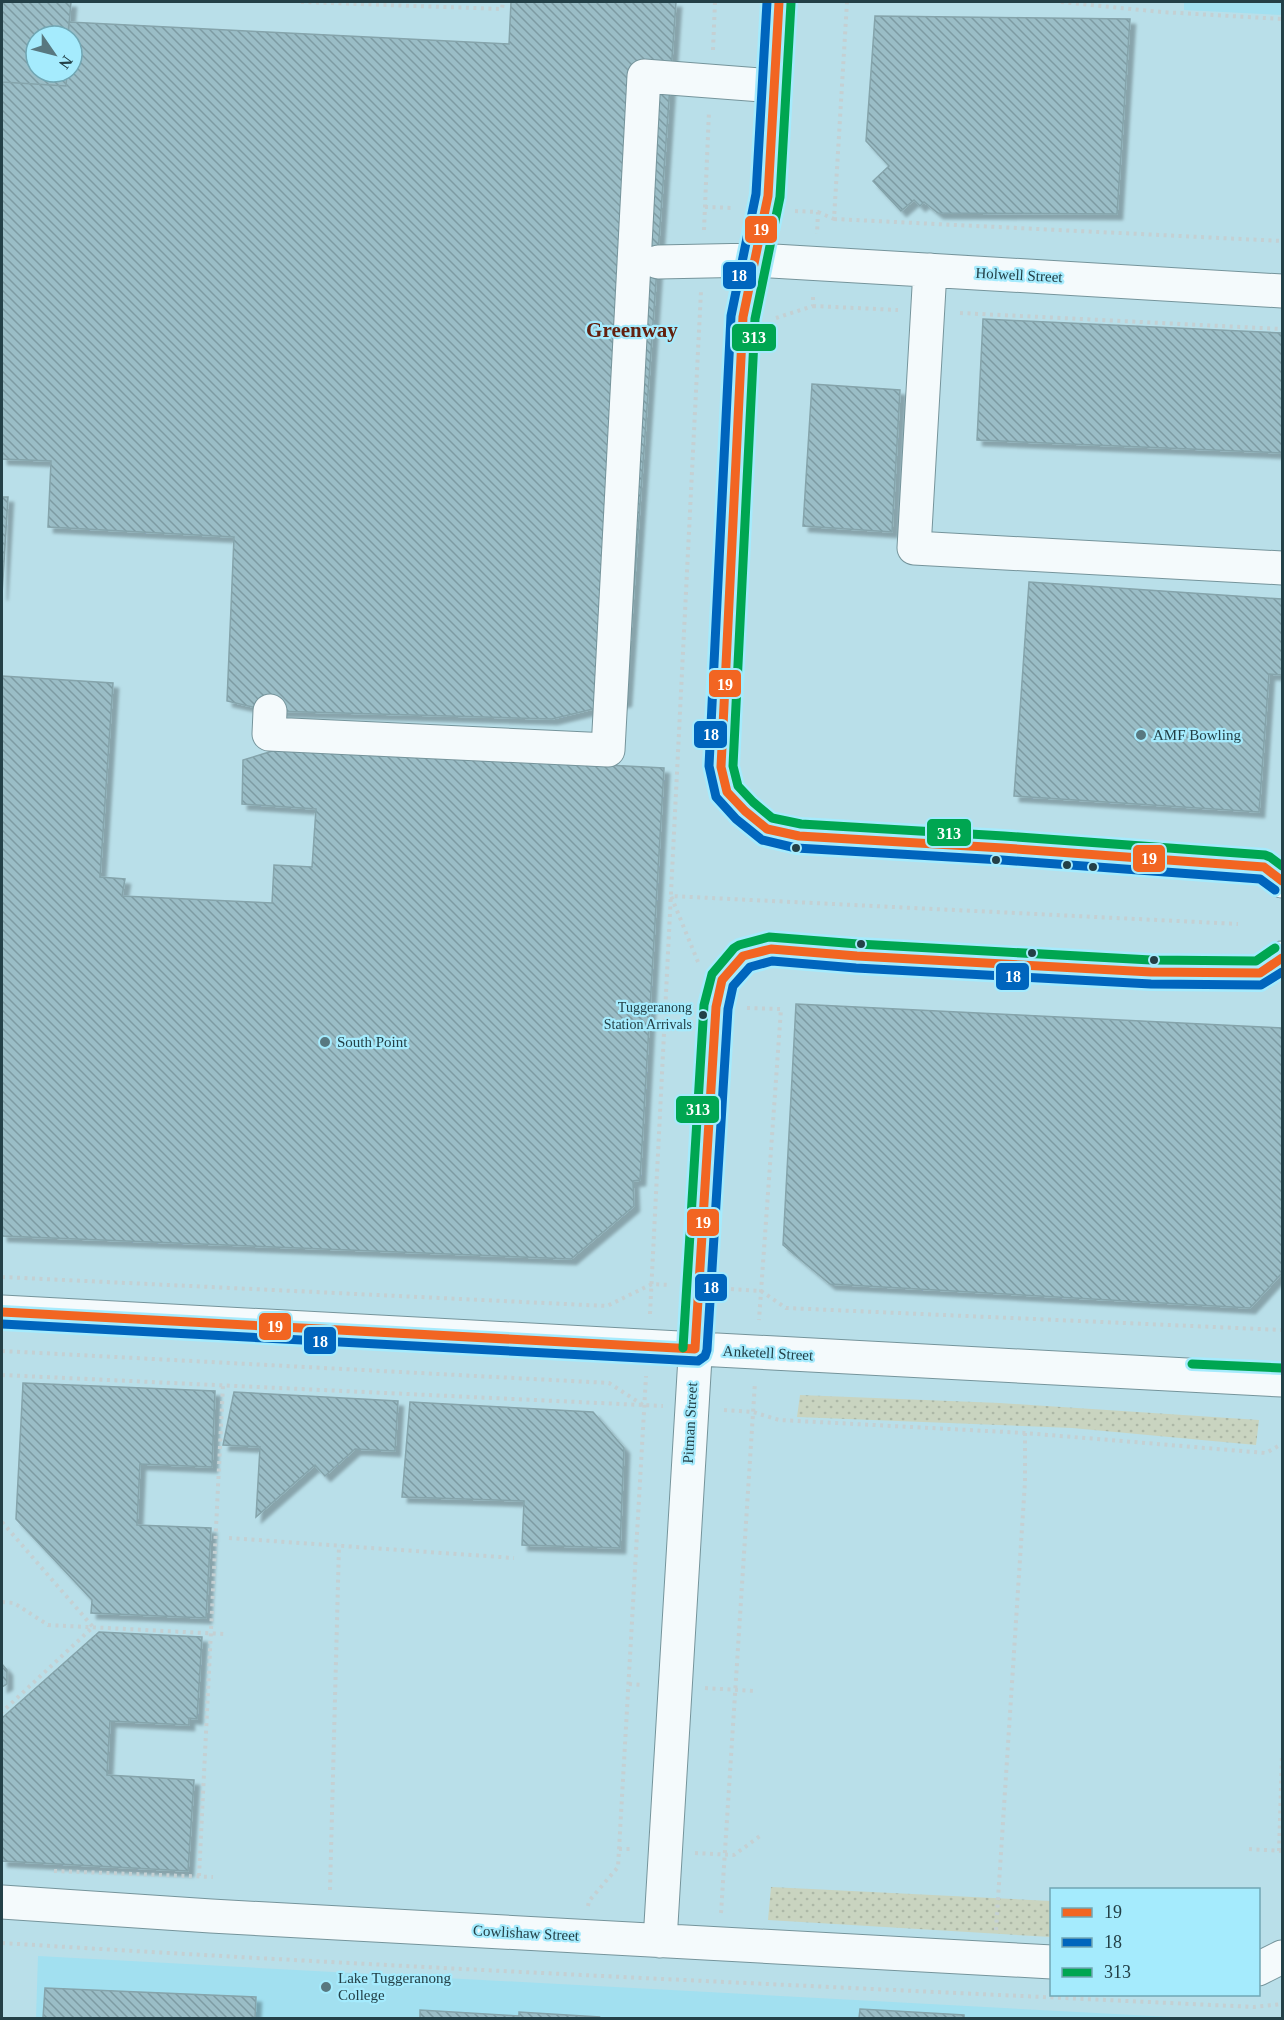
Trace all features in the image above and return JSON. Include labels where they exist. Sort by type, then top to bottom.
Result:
[{"type":"street","points":[[779,2],[768,196],[743,317],[721,767],[727,792],[767,829],[800,837],[1003,848],[1264,867],[1282,881]]},
{"type":"street","points":[[270,711],[269,734],[608,750],[644,76],[774,86]]},
{"type":"street","name":"Holwell Street","points":[[658,262],[756,260],[1282,291]]},
{"type":"street","points":[[930,270],[914,548],[1282,568]]},
{"type":"street","name":"Pitman Street","points":[[660,1941],[716,1007],[722,980],[743,956],[771,949],[1151,972],[1260,973],[1282,958]]},
{"type":"street","name":"Anketell Street","points":[[2,1312],[1282,1380]]},
{"type":"street","name":"Cowlishaw Street","points":[[2,1902],[329,1923],[1050,1962]]},
{"type":"street","points":[[1260,1967],[1282,1957]]},
{"type":"path","points":[[301,2],[502,9],[503,2]]},
{"type":"path","points":[[2,1277],[607,1306],[652,1284],[715,2]]},
{"type":"path","points":[[834,219],[847,2]]},
{"type":"path","points":[[1061,2],[1161,12],[1282,19]]},
{"type":"path","points":[[818,213],[834,219],[1282,241]]},
{"type":"path","points":[[813,306],[1282,329]]},
{"type":"path","points":[[671,896],[1238,924]]},
{"type":"path","points":[[781,1009],[760,1291],[786,1308],[1282,1330]]},
{"type":"path","points":[[2,1351],[609,1383],[644,1405]]},
{"type":"path","points":[[2,1375],[644,1405]]},
{"type":"path","points":[[199,1876],[223,1385]]},
{"type":"path","points":[[589,1901],[618,1867],[644,1405]]},
{"type":"path","points":[[719,1944],[753,1412],[778,1420],[1025,1433],[1266,1453],[1282,1444]]},
{"type":"path","points":[[994,1959],[1024,1492],[1025,1433]]},
{"type":"path","points":[[2,1522],[93,1627]]},
{"type":"path","points":[[229,1538],[514,1558]]},
{"type":"path","points":[[328,1963],[339,1545]]},
{"type":"path","points":[[2,1602],[14,1603],[48,1625],[224,1634]]},
{"type":"path","points":[[2,1713],[93,1627]]},
{"type":"path","points":[[1249,1849],[1281,1851],[1282,1755]]},
{"type":"path","points":[[48,1871],[213,1877]]},
{"type":"path","points":[[2,1943],[328,1963],[1242,2006],[1282,2004]]},
{"type":"shaded area","points":[[1184,2],[1282,2],[1282,15],[1184,10]]},
{"type":"shaded area","name":"Lake Tuggeranong College","points":[[38,1956],[1190,2018],[36,2018]]},
{"type":"green space","points":[[800,1395],[1000,1403],[1259,1420],[1256,1445],[1072,1428],[797,1417]]},
{"type":"green space","points":[[771,1887],[1050,1901],[1050,1937],[768,1920]]},
{"type":"building","points":[[2,2],[71,2],[69,24],[24,24],[24,83],[2,82]]},
{"type":"building","points":[[511,2],[676,2],[626,701],[552,719],[270,711],[227,701],[234,537],[48,527],[51,461],[2,459],[2,82],[66,86],[66,84],[84,84],[84,24],[69,24],[69,22],[509,44]]},
{"type":"building","points":[[875,16],[1130,19],[1117,214],[938,213],[924,202],[920,206],[914,200],[901,211],[873,181],[889,166],[866,141]]},
{"type":"building","points":[[34,84],[66,84],[66,86]]},
{"type":"building","points":[[983,319],[1282,333],[1282,453],[977,440]]},
{"type":"building","points":[[812,384],[900,390],[892,532],[803,526]]},
{"type":"building","points":[[2,497],[8,497],[2,595]]},
{"type":"building","name":"AMF Bowling","points":[[1029,582],[1282,599],[1282,675],[1269,674],[1259,812],[1014,796]]},
{"type":"building","name":"South Point","points":[[2,676],[113,683],[100,877],[125,879],[122,896],[272,903],[274,865],[312,867],[316,809],[242,804],[243,760],[282,748],[664,768],[640,1180],[633,1181],[634,1206],[571,1259],[2,1236]]},
{"type":"building","points":[[796,1004],[1282,1028],[1282,1273],[1250,1308],[830,1284],[783,1245]]},
{"type":"building","points":[[23,1383],[215,1391],[212,1467],[140,1464],[137,1525],[211,1528],[206,1618],[91,1613],[92,1600],[16,1519]]},
{"type":"building","points":[[234,1392],[398,1401],[395,1451],[355,1449],[325,1476],[315,1465],[256,1517],[260,1447],[223,1445]]},
{"type":"building","points":[[410,1402],[593,1412],[624,1448],[620,1548],[522,1545],[524,1501],[402,1497]]},
{"type":"building","points":[[99,1632],[202,1637],[197,1719],[189,1718],[189,1725],[110,1721],[107,1775],[194,1780],[188,1871],[2,1861],[2,1718]]},
{"type":"building","points":[[2,1664],[7,1670],[7,1684],[2,1687]]},
{"type":"building","points":[[45,1988],[256,1997],[255,2018],[43,2018]]},
{"type":"building","points":[[860,2009],[964,2015],[964,2018],[859,2018]]},
{"type":"building","points":[[420,2010],[519,2016],[519,2012],[599,2017],[420,2018]]},
{"type":"transit line","name":"18","points":[[767,2],[756,194],[731,316],[709,766],[716,797],[736,819],[762,840],[796,848],[1260,879],[1275,890]]},
{"type":"transit line","name":"19","points":[[779,2],[768,196],[743,317],[721,767],[727,792],[767,829],[799,836],[1264,867],[1282,881]]},
{"type":"transit line","name":"313","points":[[791,3],[780,197],[755,319],[733,766],[738,786],[772,818],[801,824],[1265,855],[1282,866]]},
{"type":"transit line","name":"313","points":[[683,1348],[704,1005],[712,974],[734,948],[769,937],[1151,960],[1256,961],[1275,948]]},
{"type":"transit line","name":"19","points":[[2,1312],[695,1349],[716,1007],[722,980],[743,956],[771,949],[1151,972],[1260,973],[1282,958]]},
{"type":"transit line","name":"18","points":[[2,1324],[698,1361],[705,1356],[707,1350],[728,1009],[733,986],[750,967],[772,961],[856,968],[1151,984],[1261,985],[1282,972]]},
{"type":"transit line","name":"313","points":[[1192,1364],[1282,1368]]},
{"type":"place","name":"AMF Bowling","points":[[1141,735]]},
{"type":"place","name":"Tuggeranong Station Arrivals","points":[[703,1015]]},
{"type":"place","name":"South Point","points":[[325,1042]]},
{"type":"place","name":"Lake Tuggeranong College","points":[[326,1987]]},
{"type":"district","name":"Greenway","points":[[632,330]]}]
